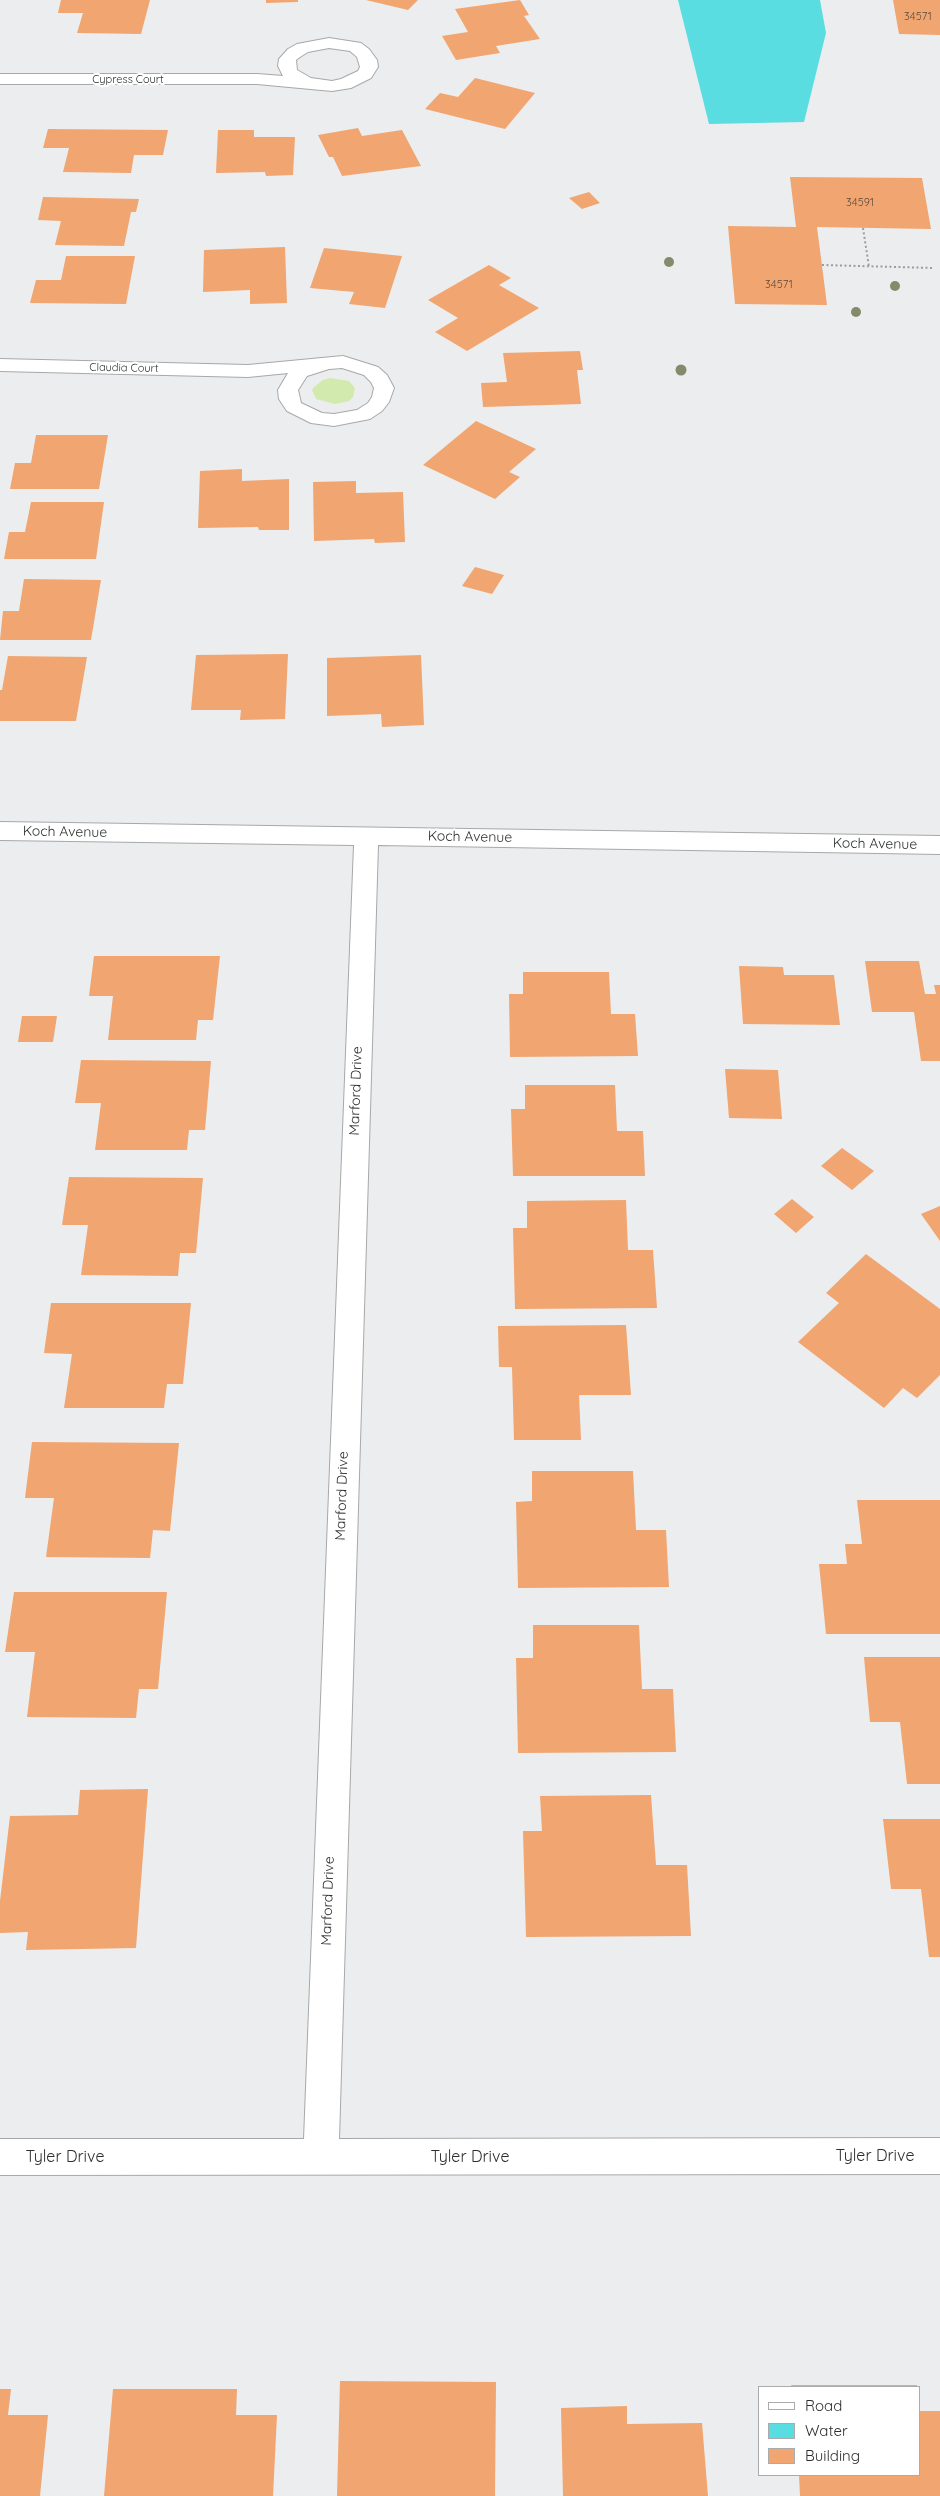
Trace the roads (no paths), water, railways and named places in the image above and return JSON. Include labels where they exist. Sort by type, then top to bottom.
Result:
[{"type":"street","name":"Cypress Court","points":[[0,79],[257,79],[307,83],[319,86],[345,84],[365,74],[369,67],[364,53],[354,48],[329,43],[303,48],[275,70],[257,79]]},
{"type":"street","points":[[288,59],[287,66],[290,73],[307,83]]},
{"type":"street","name":"Claudia Court","points":[[0,366],[248,371],[343,362],[371,371],[380,379],[384,388],[382,398],[375,408],[363,414],[334,420],[318,419],[294,408],[289,399],[268,378],[248,371]]},
{"type":"street","name":"Claudia Court","points":[[289,399],[288,390],[292,380],[312,366],[327,363]]},
{"type":"street","name":"Koch Avenue","points":[[0,831],[940,845]]},
{"type":"street","name":"Marford Drive","points":[[321,2158],[366,835]]},
{"type":"street","name":"Tyler Drive","points":[[0,2157],[940,2156]]},
{"type":"water","points":[[678,0],[820,0],[826,33],[804,122],[709,124]]}]
